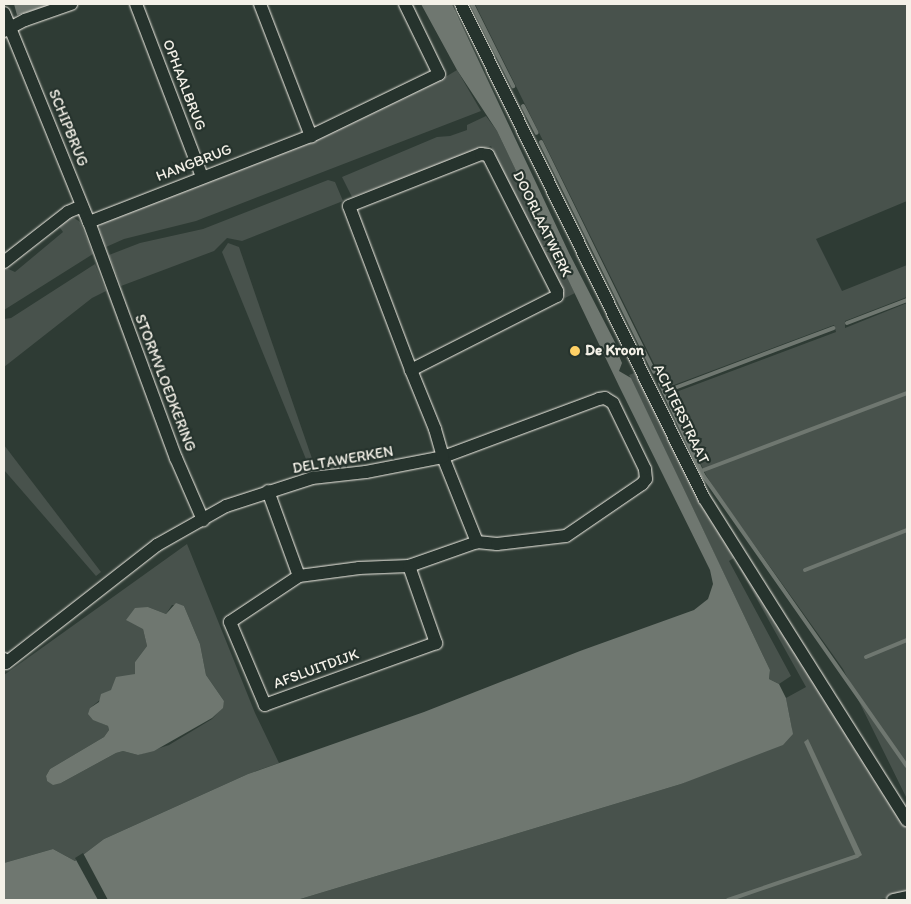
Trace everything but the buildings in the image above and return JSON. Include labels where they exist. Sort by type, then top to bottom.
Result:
[{"type":"street","points":[[6,29],[71,4]]},
{"type":"street","name":"OPHAALBRUG","points":[[136,4],[202,177]]},
{"type":"street","points":[[260,4],[311,136]]},
{"type":"street","name":"HANGBRUG","points":[[89,222],[311,136],[440,74],[405,4]]},
{"type":"street","name":"ACHTERSTRAAT","points":[[461,4],[704,498],[907,820]]},
{"type":"street","name":"SCHIPBRUG","points":[[4,12],[6,29],[89,222],[101,255]]},
{"type":"street","name":"DOORLAATWERK","points":[[481,154],[488,155],[557,291],[554,298],[411,370],[349,206],[481,154]]},
{"type":"street","points":[[4,262],[68,212],[82,206]]},
{"type":"street","name":"STORMVLOEDKERING","points":[[101,255],[176,458],[203,520]]},
{"type":"street","points":[[411,370],[477,542]]},
{"type":"street","name":"DELTAWERKEN","points":[[4,659],[6,663],[157,546],[226,506],[312,478],[376,471],[444,457],[605,398],[613,403],[645,469],[646,479],[642,484],[566,536],[497,544],[477,542]]},
{"type":"street","points":[[268,491],[299,576]]},
{"type":"street","name":"AFSLUITDIJK","points":[[408,566],[436,643],[265,705],[230,622],[299,576],[359,568],[408,566],[477,542]]},
{"type":"street","points":[[894,900],[907,897]]},
{"type":"shaded area","points":[[14,4],[55,4],[17,15]]},
{"type":"shaded area","points":[[421,4],[452,4],[569,253],[621,354],[619,356],[622,363],[619,371],[631,378],[770,670],[769,679],[779,684],[786,698],[793,734],[783,745],[681,784],[297,900],[4,900],[4,863],[53,849],[75,861],[104,839],[248,774],[424,712],[580,651],[694,610],[708,599],[713,584],[710,570],[619,386],[497,131],[457,70]]},
{"type":"shaded area","points":[[475,4],[907,4],[907,201],[816,239],[842,291],[907,265],[907,297],[845,321],[845,328],[907,303],[907,799],[843,669],[718,494],[706,475],[668,395],[836,332],[834,325],[666,388]]},
{"type":"shaded area","points":[[457,70],[481,111],[196,221],[124,239],[106,247],[99,229],[101,224],[442,79]]},
{"type":"shaded area","points":[[486,116],[497,131],[575,293],[565,298],[491,146],[352,197],[342,177],[437,137],[450,136],[467,130],[467,125]]},
{"type":"shaded area","points":[[328,180],[335,182],[343,201],[242,241],[227,238],[214,251],[121,286],[109,255],[140,243],[203,229]]},
{"type":"shaded area","points":[[68,217],[73,217],[80,222],[93,254],[4,310],[4,267],[15,272],[63,232],[58,225]]},
{"type":"shaded area","points":[[228,243],[239,247],[317,473],[312,474],[222,252]]},
{"type":"shaded area","points":[[95,264],[106,291],[92,298],[4,367],[4,319],[11,318]]},
{"type":"shaded area","points":[[637,372],[737,556],[729,561],[791,676],[779,684],[769,679],[770,670],[629,375]]},
{"type":"shaded area","points":[[4,445],[101,572],[96,576],[4,470]]},
{"type":"shaded area","points":[[187,544],[255,713],[279,763],[248,774],[104,839],[75,861],[53,849],[4,863],[4,675]],"holes":[[[172,605],[184,606],[200,644],[206,675],[224,701],[222,708],[212,719],[169,745],[138,755],[123,751],[116,753],[61,783],[47,781],[46,776],[50,769],[104,737],[109,730],[108,726],[101,723],[90,708],[135,674],[135,662],[147,646],[143,629],[148,607],[166,614]]]},
{"type":"shaded area","points":[[742,564],[907,826],[907,894],[875,900],[297,900],[681,784],[792,729],[786,698],[806,687],[739,567]]},
{"type":"shaded area","points":[[176,603],[184,606],[200,644],[206,675],[224,701],[223,708],[212,718],[154,751],[138,755],[123,751],[61,783],[53,785],[47,781],[46,776],[50,769],[104,737],[109,730],[108,726],[93,720],[88,714],[90,708],[99,702],[101,694],[111,690],[116,677],[135,674],[135,662],[147,646],[143,629],[126,620],[135,608],[148,607],[166,614]]},
{"type":"shaded area","points":[[808,739],[862,855],[857,858],[804,742]]},
{"type":"pier","points":[[83,853],[108,900],[98,900],[75,858]]},
{"type":"waterway","points":[[472,4],[513,86]]},
{"type":"waterway","points":[[523,106],[537,133]]},
{"type":"waterway","points":[[541,142],[654,372]]},
{"type":"waterway","points":[[847,323],[907,300]]},
{"type":"waterway","points":[[664,392],[833,328]]},
{"type":"waterway","points":[[660,383],[703,475],[907,766]]},
{"type":"waterway","points":[[701,471],[907,393]]},
{"type":"waterway","points":[[805,570],[907,530]]},
{"type":"waterway","points":[[866,657],[907,640]]},
{"type":"waterway","points":[[728,900],[857,856]]},
{"type":"place","name":"De Kroon","points":[[575,351]]}]
